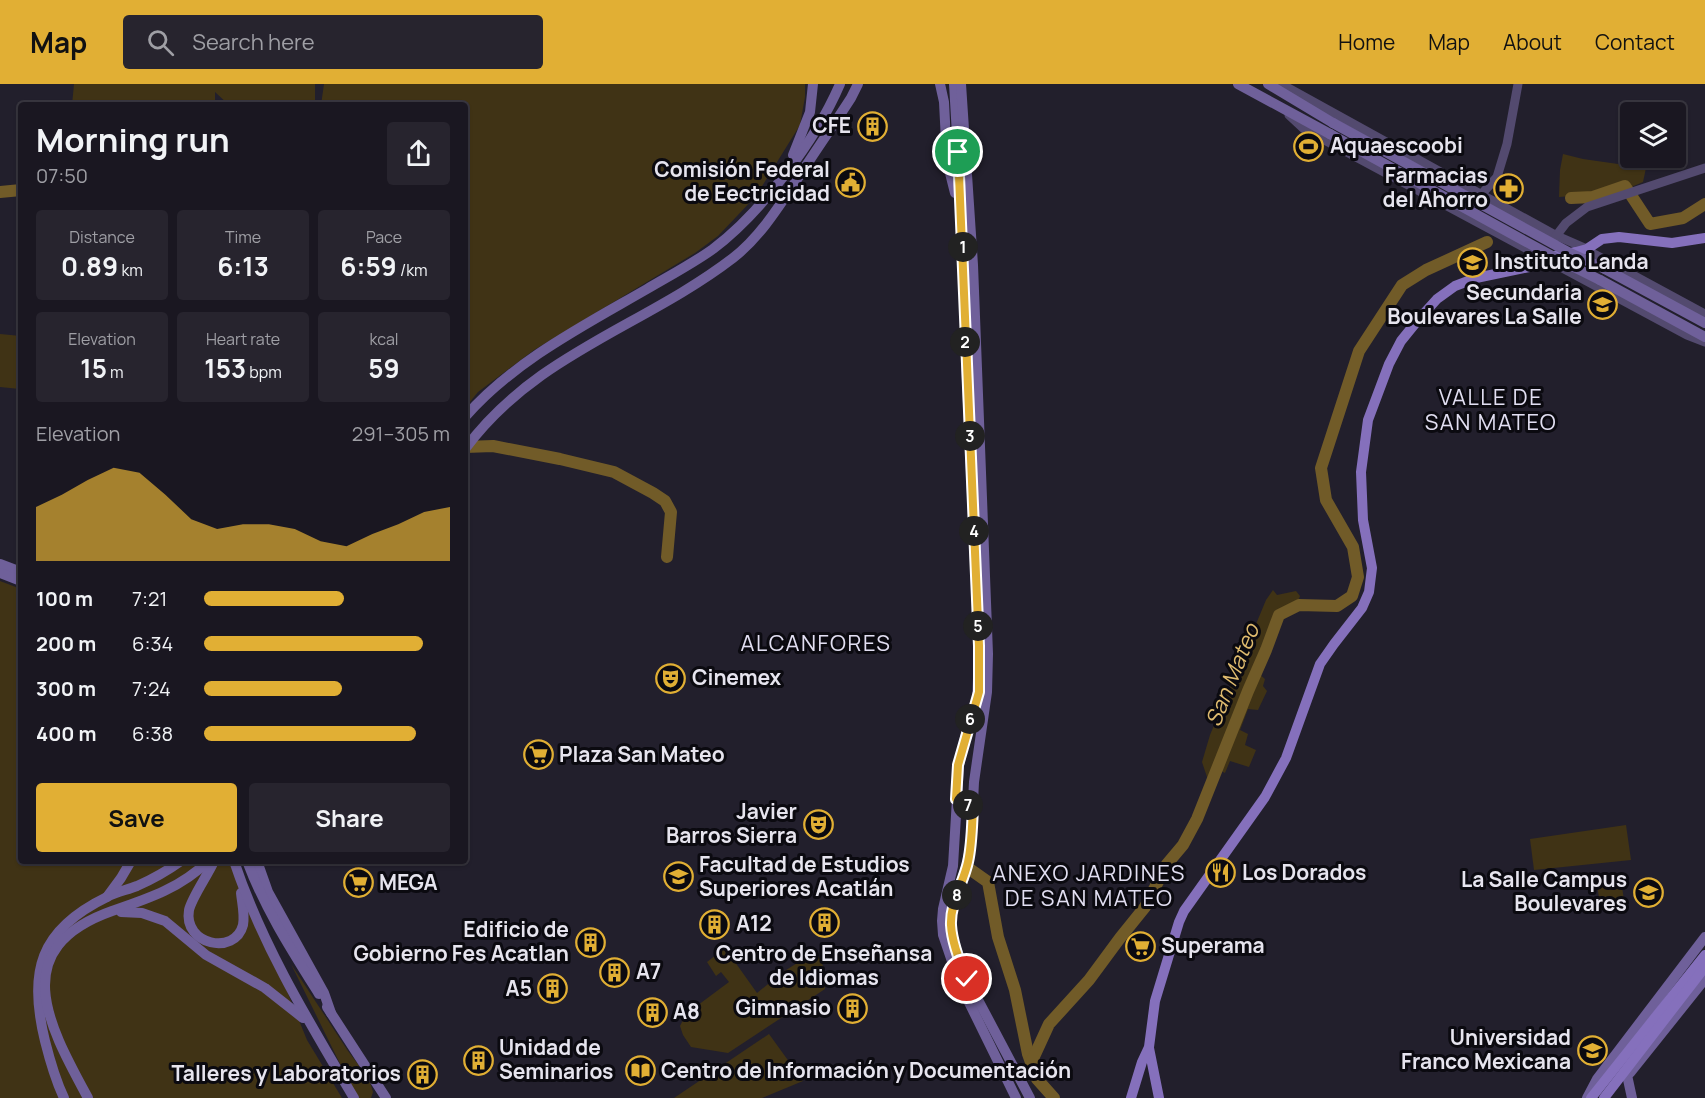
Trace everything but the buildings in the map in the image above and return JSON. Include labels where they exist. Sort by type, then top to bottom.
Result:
[{"type":"main road","points":[[785,173],[810,112],[813,84]]},
{"type":"main road","points":[[468,414],[496,386],[528,361],[713,249],[762,203],[813,134],[840,84]]},
{"type":"main road","points":[[468,445],[508,399],[548,369],[694,284],[733,258],[750,242],[773,214],[851,98],[858,84]]},
{"type":"main road","points":[[940,84],[944,102],[947,161],[962,220]]},
{"type":"main road","points":[[954,84],[962,220],[979,692],[958,765],[953,867],[943,909],[959,982],[1010,1096],[1022,1086]]},
{"type":"main road","points":[[961,84],[973,265],[988,654],[987,699],[974,782],[971,841],[967,864],[952,910],[948,937],[967,979],[1030,1098]]},
{"type":"main road","points":[[1238,84],[1281,107],[1332,128],[1568,252],[1705,337]]},
{"type":"main road","points":[[1268,84],[1332,128]]},
{"type":"main road","points":[[1131,1098],[1149,1047],[1155,1001],[1184,911],[1265,798],[1286,758],[1320,664],[1362,608],[1370,592],[1372,568],[1364,520],[1361,471],[1368,420],[1377,391],[1401,341],[1437,298],[1455,286],[1476,278],[1534,266],[1544,258],[1587,249],[1602,239],[1619,237],[1672,243],[1705,238]]},
{"type":"main road","points":[[1602,274],[1705,323]]},
{"type":"main road","points":[[579,351],[605,329],[606,323],[602,315]]},
{"type":"main road","points":[[0,564],[18,571]]},
{"type":"main road","points":[[0,573],[18,580]]},
{"type":"main road","points":[[956,802],[973,807]]},
{"type":"main road","points":[[107,897],[128,864]]},
{"type":"main road","points":[[64,1098],[54,1077],[39,1014],[37,984],[45,951],[70,921],[107,897],[165,873],[177,864]]},
{"type":"main road","points":[[88,1098],[55,1035],[49,1013],[45,992],[45,972],[50,957],[74,930],[111,912],[159,895],[184,881],[204,864]]},
{"type":"main road","points":[[212,864],[191,904],[189,914],[189,924],[199,938],[222,943],[239,934],[244,914],[239,874]]},
{"type":"main road","points":[[235,864],[255,916],[296,1000],[354,1098]]},
{"type":"main road","points":[[248,864],[268,911],[382,1096]]},
{"type":"main road","points":[[258,864],[268,892],[324,993],[331,1013]]},
{"type":"main road","points":[[268,892],[260,890],[256,894],[256,904],[302,998],[310,1024]]},
{"type":"main road","points":[[111,912],[135,912],[165,921],[206,956],[265,988],[310,1024]]},
{"type":"main road","points":[[1579,1098],[1598,1079],[1705,938]]},
{"type":"main road","points":[[1589,1098],[1705,955]]},
{"type":"main road","points":[[1606,1098],[1705,967]]},
{"type":"main road","points":[[1606,1098],[1705,980]]},
{"type":"main road","points":[[1149,1047],[1159,1098]]},
{"type":"main road","points":[[54,1077],[61,1068],[67,1067],[72,1070]]},
{"type":"main road","points":[[1627,1075],[1632,1098]]},
{"type":"main road","points":[[1589,1098],[1598,1079]]},
{"type":"street","points":[[1281,84],[1555,235],[1587,249],[1705,314]]},
{"type":"street","points":[[1481,223],[1479,212],[1497,177],[1507,144],[1518,84]]},
{"type":"street","points":[[1281,107],[1304,129],[1687,335],[1705,342]]},
{"type":"street","points":[[1544,258],[1555,235],[1587,207],[1705,168]]},
{"type":"street","points":[[1460,212],[1485,197]]},
{"type":"shaded area","points":[[74,84],[315,84],[315,102],[226,102],[215,92],[215,102],[72,102]]},
{"type":"shaded area","points":[[324,84],[805,84],[800,125],[756,196],[718,236],[695,253],[534,350],[478,392],[468,404],[468,102],[321,102]]},
{"type":"shaded area","points":[[1563,154],[1620,164],[1620,168],[1646,168],[1643,182],[1629,188],[1625,185],[1585,195],[1559,197]]},
{"type":"shaded area","points":[[0,334],[18,336],[18,389],[0,387]]},
{"type":"shaded area","points":[[0,581],[18,588],[18,864],[235,864],[307,1040],[342,1098],[0,1098]]},
{"type":"shaded area","points":[[1273,590],[1277,595],[1296,591],[1300,596],[1297,604],[1277,614],[1269,650],[1258,673],[1265,679],[1263,686],[1267,691],[1258,710],[1248,709],[1240,730],[1248,734],[1245,745],[1256,750],[1249,767],[1230,761],[1225,773],[1219,770],[1210,786],[1202,762],[1210,735],[1266,600]]},
{"type":"shaded area","points":[[1626,825],[1631,860],[1534,870],[1530,839]]},
{"type":"shaded area","points":[[1621,881],[1625,906],[1601,910],[1597,885]]},
{"type":"shaded area","points":[[725,948],[757,993],[783,972],[816,951],[824,968],[825,989],[728,1053],[691,1047],[680,1026],[686,1014],[729,982],[721,972],[716,976],[707,962]]},
{"type":"shaded area","points":[[291,964],[369,1079],[373,1092],[371,1098],[359,1098],[350,1084]]},
{"type":"shaded area","points":[[769,1034],[803,1081],[762,1098],[674,1098]]},
{"type":"waterway","name":"San Mateo","points":[[1571,198],[1593,197],[1625,186],[1650,224],[1683,218],[1705,204]]},
{"type":"waterway","points":[[0,192],[18,190]]},
{"type":"waterway","name":"San Mateo","points":[[1032,1061],[1049,1024],[1089,980],[1145,907],[1167,864],[1183,845],[1197,819],[1279,615],[1299,605],[1337,606],[1352,596],[1358,577],[1353,547],[1326,500],[1321,468],[1359,351],[1402,285],[1426,270],[1487,242]]},
{"type":"waterway","points":[[468,447],[493,446],[614,472],[653,493],[665,501],[671,512],[667,557]]},
{"type":"waterway","points":[[971,870],[988,882],[998,937],[1015,990],[1028,1054],[1037,1079],[1054,1098]]},
{"type":"place","name":"CFE","points":[[872,126]]},
{"type":"place","name":"Aquaescoobi","points":[[1309,146]]},
{"type":"place","name":"Comisión Federal de Eectricidad","points":[[851,182]]},
{"type":"place","name":"Farmacias del Ahorro","points":[[1509,188]]},
{"type":"place","name":"Instituto Landa","points":[[1473,262]]},
{"type":"place","name":"Secundaria Boulevares La Salle","points":[[1603,305]]},
{"type":"place","name":"Cinemex","points":[[671,678]]},
{"type":"place","name":"Plaza San Mateo","points":[[538,755]]},
{"type":"place","name":"Javier Barros Sierra","points":[[818,824]]},
{"type":"place","name":"Los Dorados","points":[[1221,873]]},
{"type":"place","name":"Facultad de Estudios Superiores Acatlán","points":[[678,877]]},
{"type":"place","name":"MEGA","points":[[358,883]]},
{"type":"place","name":"La Salle Campus Boulevares","points":[[1648,892]]},
{"type":"place","name":"Centro de Enseñansa de Idiomas","points":[[824,923]]},
{"type":"place","name":"A12","points":[[715,924]]},
{"type":"place","name":"Edificio de Gobierno Fes Acatlan","points":[[590,942]]},
{"type":"place","name":"Superama","points":[[1140,946]]},
{"type":"place","name":"A7","points":[[615,972]]},
{"type":"place","name":"A5","points":[[553,989]]},
{"type":"place","name":"Gimnasio","points":[[852,1008]]},
{"type":"place","name":"A8","points":[[652,1012]]},
{"type":"place","name":"Universidad Franco Mexicana","points":[[1592,1050]]},
{"type":"place","name":"Unidad de Seminarios","points":[[478,1060]]},
{"type":"place","name":"Centro de Información y Documentación","points":[[640,1071]]},
{"type":"place","name":"Talleres y Laboratorios","points":[[422,1074]]},
{"type":"district","name":"VALLE DE SAN MATEO","points":[[1491,410]]},
{"type":"district","name":"ALCANFORES","points":[[816,643]]},
{"type":"district","name":"ANEXO JARDINES DE SAN MATEO","points":[[1089,886]]},
{"type":"route","points":[[958,152],[979,646],[979,692],[958,765],[956,790],[956,799],[973,807],[971,841],[967,864],[952,910],[951,927],[953,940],[967,979]]}]
